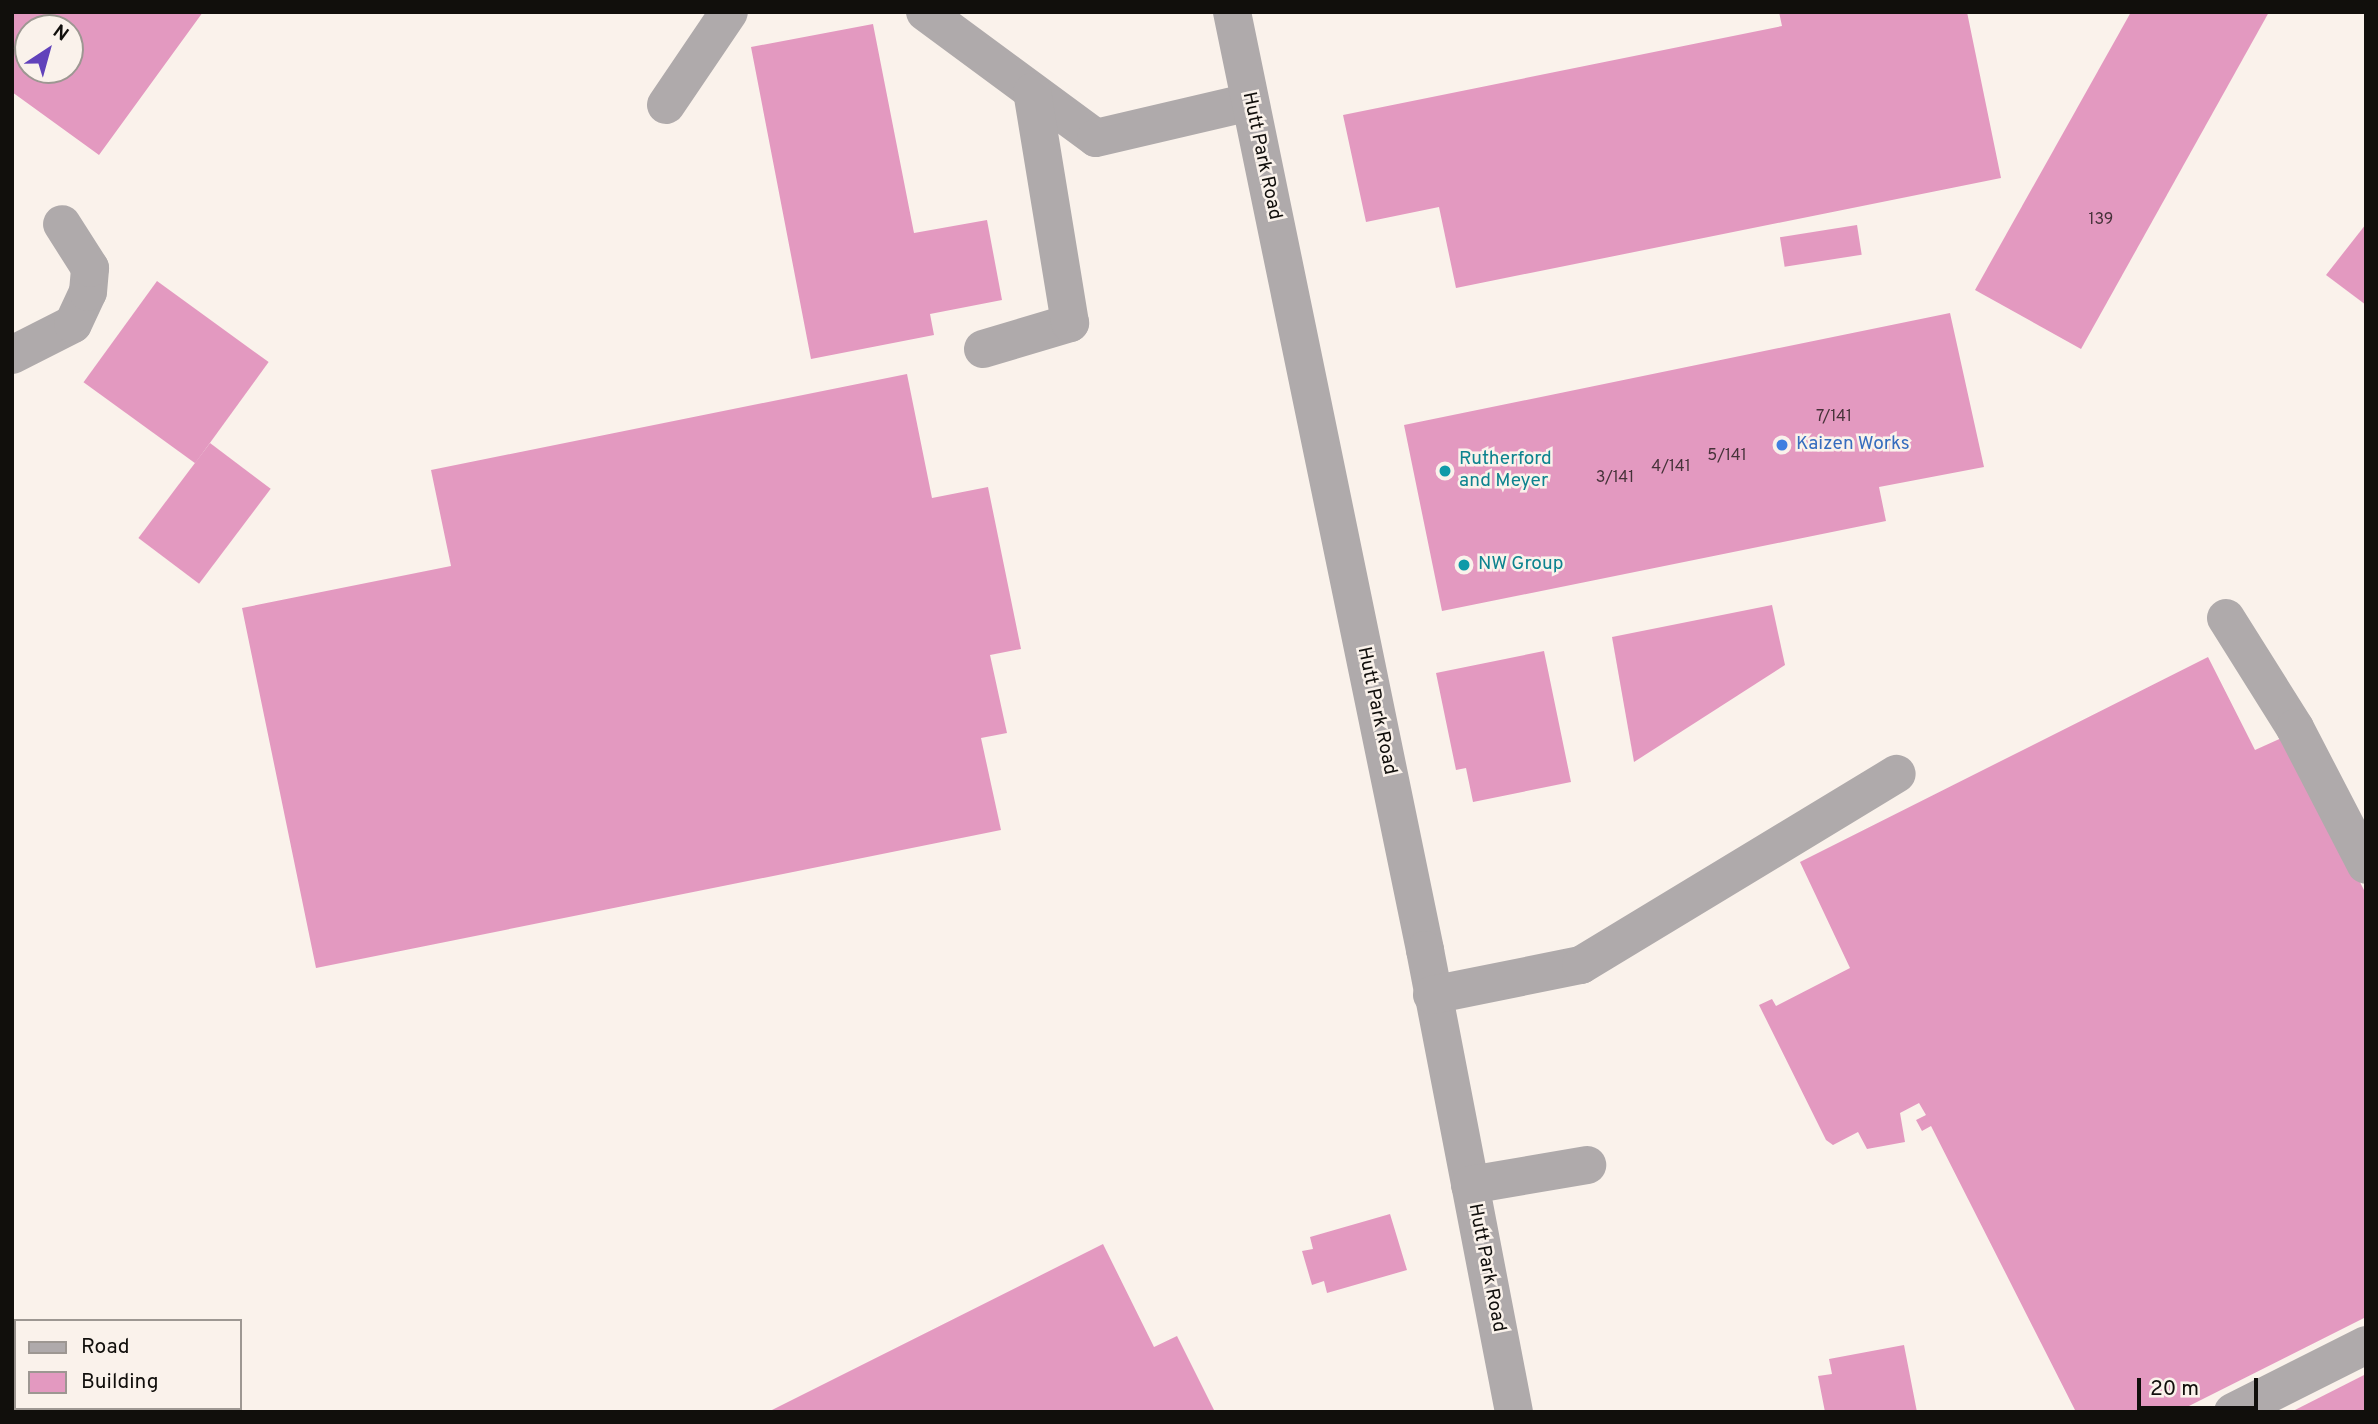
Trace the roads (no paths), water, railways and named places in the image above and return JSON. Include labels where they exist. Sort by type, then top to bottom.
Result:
[{"type":"street","points":[[925,12],[1096,138],[1250,102]]},
{"type":"street","name":"Hutt Park Road","points":[[1232,12],[1514,1412]]},
{"type":"street","points":[[666,105],[719,16]]},
{"type":"street","points":[[983,349],[1070,323],[1032,92]]},
{"type":"street","points":[[12,355],[73,324],[88,292],[90,268],[62,224]]},
{"type":"street","points":[[2226,618],[2295,728],[2366,865]]},
{"type":"street","points":[[1432,995],[1581,965],[1897,774]]},
{"type":"street","points":[[1470,1185],[1587,1165]]},
{"type":"street","points":[[2233,1412],[2366,1345]]},
{"type":"place","name":"Kaizen Works","points":[[1782,445]]},
{"type":"place","name":"Rutherford and Meyer","points":[[1445,471]]},
{"type":"place","name":"NW Group","points":[[1464,565]]}]
